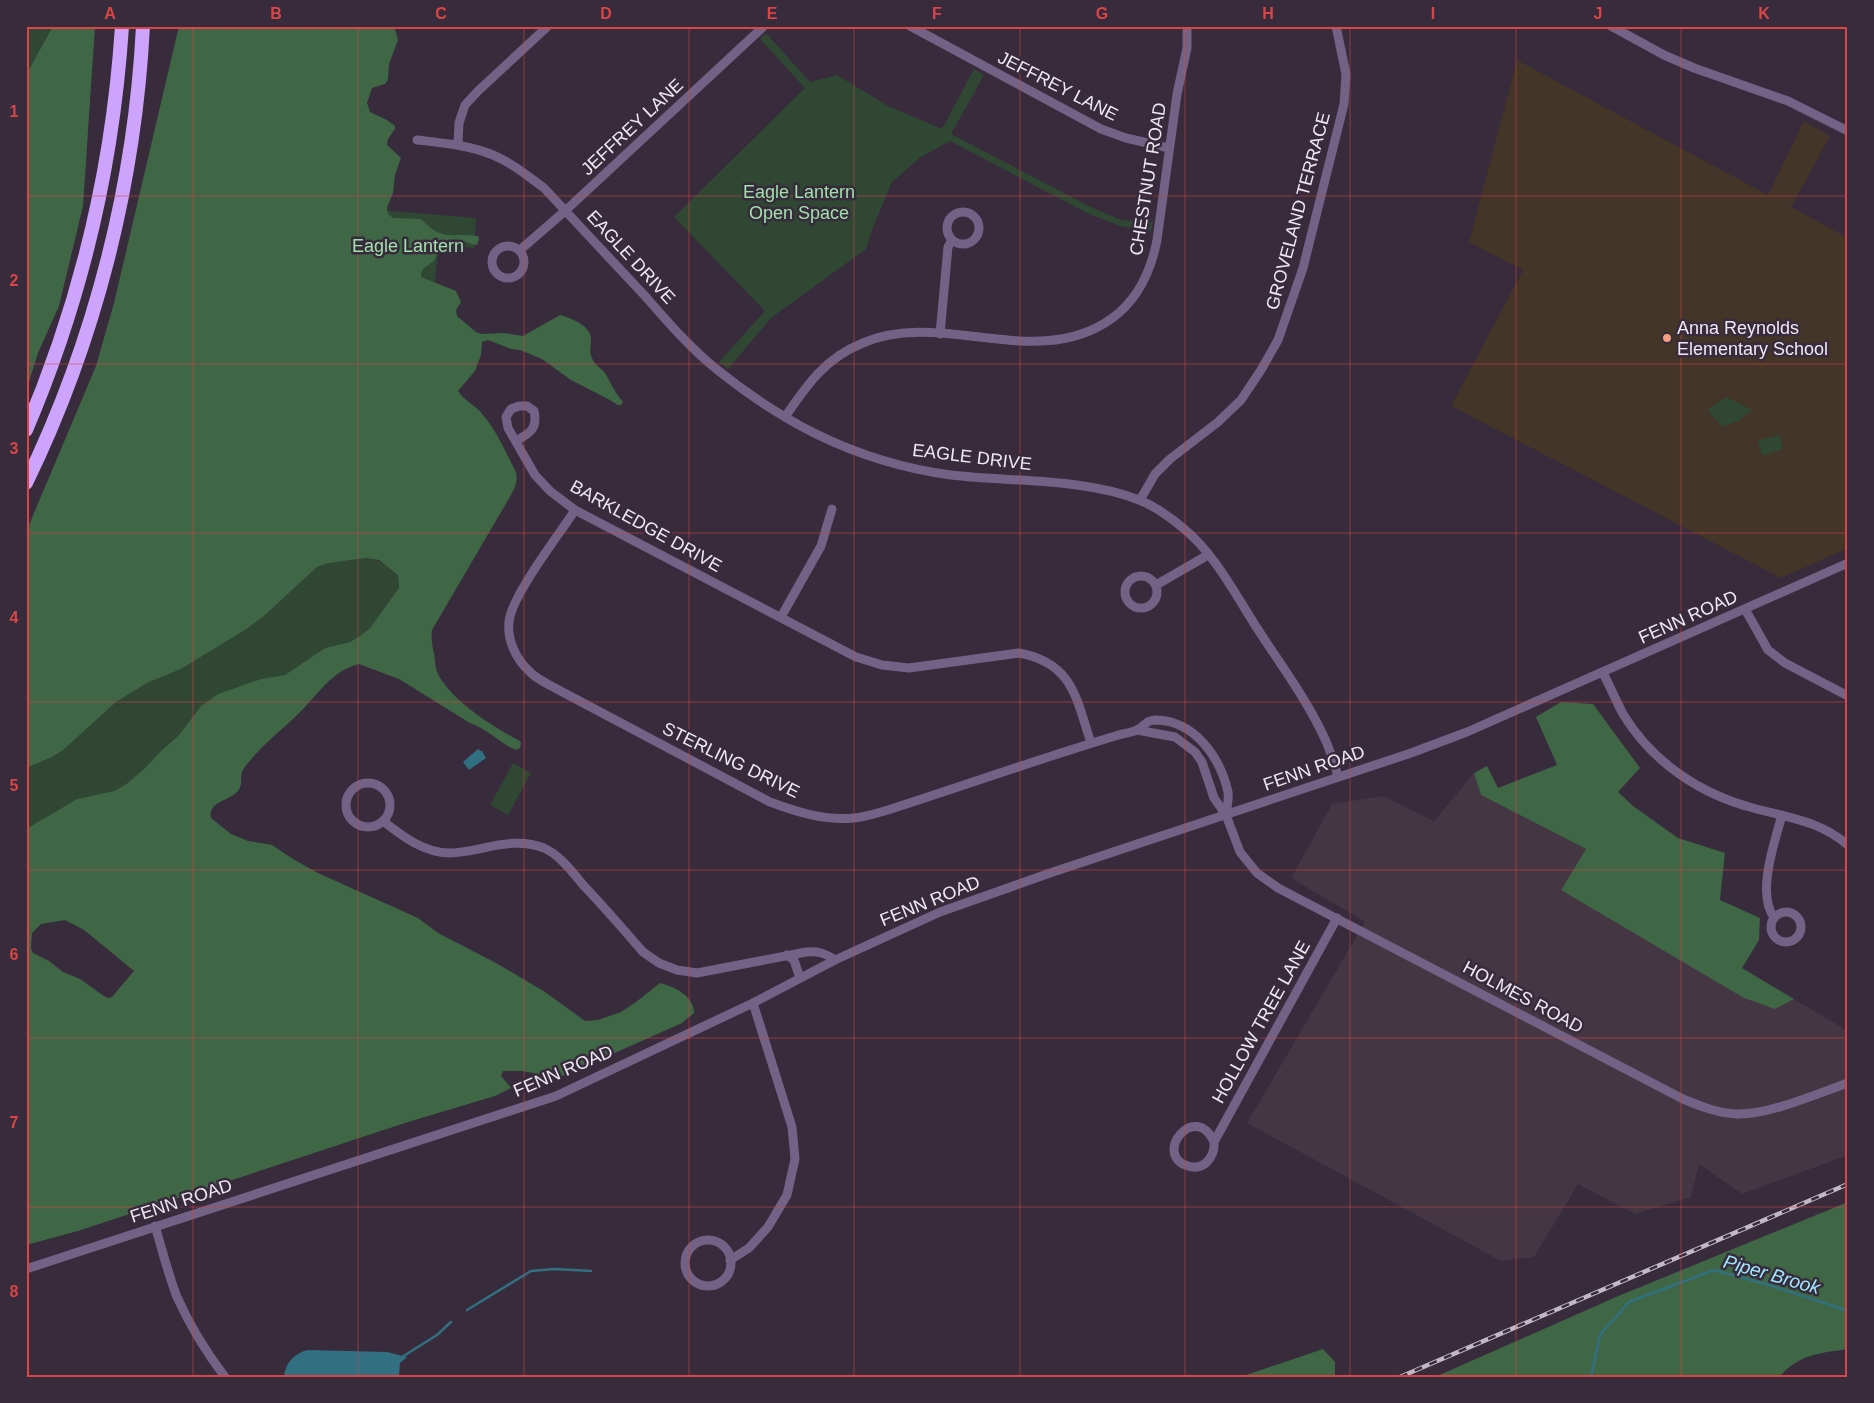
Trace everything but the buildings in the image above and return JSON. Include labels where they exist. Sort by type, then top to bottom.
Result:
[{"type":"highway","points":[[26,430],[63,335],[78,287],[93,226],[110,136],[122,26]]},
{"type":"highway","points":[[26,483],[58,412],[79,356],[110,253],[131,144],[143,26]]},
{"type":"street","points":[[458,144],[459,123],[465,106],[478,91],[548,26]]},
{"type":"street","name":"JEFFREY LANE","points":[[520,250],[566,211],[764,26]]},
{"type":"street","name":"JEFFREY LANE","points":[[910,26],[1101,128],[1126,138],[1170,148]]},
{"type":"street","name":"CHESTNUT ROAD","points":[[785,417],[818,373],[837,356],[863,342],[889,334],[914,333],[1034,342],[1061,340],[1083,334],[1102,325],[1123,310],[1139,289],[1152,263],[1178,92],[1187,48],[1187,26]]},
{"type":"street","name":"GROVELAND TERRACE","points":[[1140,500],[1145,488],[1155,474],[1170,459],[1218,422],[1241,400],[1278,340],[1303,268],[1344,104],[1346,74],[1336,26]]},
{"type":"street","points":[[1611,26],[1664,55],[1694,68],[1788,101],[1848,132]]},
{"type":"street","name":"EAGLE DRIVE","points":[[417,140],[458,144],[493,155],[519,170],[544,188],[679,334],[713,366],[750,395],[818,435],[885,460],[918,468],[950,475],[1084,486],[1140,500],[1162,513],[1185,530],[1208,555],[1226,579],[1324,736],[1338,776]]},
{"type":"street","points":[[940,334],[948,247],[952,240]]},
{"type":"street","name":"BARKLEDGE DRIVE","points":[[516,441],[540,480],[550,491],[575,510],[856,657],[882,665],[909,668],[1019,653],[1037,656],[1050,663],[1064,675],[1074,691],[1091,743]]},
{"type":"street","points":[[781,617],[821,546],[832,508]]},
{"type":"street","name":"STERLING DRIVE","points":[[575,510],[516,600],[509,622],[510,638],[514,652],[529,672],[555,688],[770,802],[800,813],[854,818],[888,810],[1091,743],[1138,730],[1175,737],[1195,752],[1202,762],[1214,798],[1226,815]]},
{"type":"street","points":[[1156,585],[1208,555]]},
{"type":"street","name":"FENN ROAD","points":[[26,1269],[556,1096],[754,1003],[835,960],[903,928],[966,903],[1338,776],[1411,753],[1467,732],[1848,563]]},
{"type":"street","points":[[1745,610],[1768,650],[1786,663],[1848,696]]},
{"type":"street","points":[[1603,673],[1623,714],[1644,742],[1668,766],[1696,786],[1720,798],[1808,822],[1834,833],[1848,845]]},
{"type":"street","name":"STERLING DRIVE","points":[[1138,730],[1147,721],[1157,720],[1179,726],[1200,738],[1214,756],[1228,794],[1226,815]]},
{"type":"street","points":[[363,784],[375,784],[381,788],[389,800],[388,815],[383,821],[370,827],[355,823],[350,818],[346,804],[351,790],[363,784]]},
{"type":"street","name":"HOLMES ROAD","points":[[1226,815],[1240,852],[1256,873],[1278,888],[1683,1099],[1708,1109],[1736,1114],[1764,1111],[1848,1083]]},
{"type":"street","points":[[1774,918],[1769,910],[1767,891],[1770,860],[1782,815]]},
{"type":"street","points":[[383,821],[405,838],[428,850],[450,853],[505,843],[523,843],[544,848],[563,862],[643,952],[659,963],[677,970],[697,973],[817,951],[835,960]]},
{"type":"street","name":"HOLLOW TREE LANE","points":[[1214,1142],[1202,1128],[1190,1127],[1176,1138],[1174,1150],[1184,1164],[1196,1167],[1209,1161],[1214,1149],[1214,1142],[1337,918]]},
{"type":"street","points":[[787,955],[794,960],[800,978]]},
{"type":"street","points":[[730,1260],[728,1253],[718,1243],[704,1241],[691,1247],[687,1253],[686,1268],[693,1281],[700,1285],[708,1286],[722,1281],[727,1275],[730,1260],[749,1248],[768,1227],[787,1195],[795,1159],[792,1127],[754,1003]]},
{"type":"street","points":[[155,1226],[177,1295],[193,1330],[225,1377]]},
{"type":"shaded area","name":"Anna Reynolds Elementary School","points":[[1517,60],[1768,195],[1804,121],[1830,136],[1791,207],[1848,238],[1848,548],[1781,578],[1451,406],[1523,270],[1469,242]]},
{"type":"shaded area","points":[[1474,773],[1481,795],[1586,849],[1561,890],[1775,1009],[1794,999],[1848,1031],[1848,1155],[1742,1194],[1699,1164],[1691,1197],[1635,1214],[1578,1184],[1534,1257],[1501,1261],[1247,1123],[1365,922],[1291,878],[1332,804],[1383,796],[1434,821]]},
{"type":"green space","points":[[26,26],[53,26],[26,75]]},
{"type":"green space","points":[[53,26],[95,26],[83,206],[59,306],[38,353],[26,391],[26,75]]},
{"type":"green space","points":[[179,26],[394,26],[398,40],[389,64],[388,80],[385,84],[372,88],[367,103],[370,112],[395,126],[387,145],[401,158],[395,175],[393,193],[387,208],[388,214],[393,218],[421,219],[442,234],[478,236],[479,239],[477,245],[460,240],[445,246],[438,252],[434,261],[424,268],[421,277],[456,291],[461,302],[456,310],[457,316],[481,334],[504,333],[523,336],[560,315],[580,323],[590,335],[593,360],[605,373],[615,392],[623,402],[621,405],[618,405],[571,380],[542,359],[488,340],[482,342],[481,355],[475,371],[458,391],[463,398],[480,412],[493,428],[516,472],[517,479],[511,495],[432,630],[436,667],[443,682],[452,693],[473,712],[520,741],[520,748],[516,750],[510,747],[399,679],[359,664],[340,672],[326,684],[260,750],[243,770],[238,791],[213,808],[211,818],[231,834],[248,841],[272,845],[318,873],[418,918],[438,933],[496,963],[545,992],[585,1021],[598,1020],[621,1012],[660,983],[683,993],[691,1002],[694,1013],[682,1023],[565,1075],[550,1079],[539,1074],[522,1071],[503,1071],[501,1076],[511,1088],[495,1096],[408,1122],[78,1231],[26,1245],[26,829],[77,799],[114,791],[125,785],[179,735],[201,706],[218,694],[261,679],[285,675],[325,648],[350,642],[360,636],[370,628],[399,588],[398,575],[379,560],[366,558],[329,563],[317,567],[264,616],[245,630],[181,669],[147,683],[116,702],[62,751],[26,768],[26,532],[96,366],[114,303]],"holes":[[[65,920],[84,930],[134,971],[112,997],[104,996],[80,979],[63,972],[49,961],[33,953],[31,948],[32,933],[41,924]]]},
{"type":"green space","name":"Eagle Lantern Open Space","points":[[766,33],[810,82],[837,75],[888,106],[942,129],[974,69],[984,75],[951,134],[1089,206],[1121,220],[1153,222],[1151,231],[1120,226],[1087,213],[950,141],[921,157],[892,182],[866,249],[771,318],[728,369],[719,362],[765,311],[674,217],[805,88],[760,39]]},
{"type":"green space","name":"Eagle Lantern","points":[[380,210],[476,218],[474,248],[439,246],[432,304]]},
{"type":"green space","points":[[1726,397],[1752,410],[1738,421],[1723,427],[1707,410]]},
{"type":"green space","points":[[1780,435],[1783,449],[1762,456],[1758,440]]},
{"type":"green space","points":[[366,558],[380,562],[394,571],[398,575],[399,588],[370,628],[360,636],[350,642],[325,648],[285,675],[261,679],[201,706],[179,735],[125,785],[114,791],[77,799],[26,829],[26,768],[62,751],[116,702],[147,683],[181,669],[245,630],[264,616],[317,567],[329,563]]},
{"type":"green space","points":[[1561,702],[1593,704],[1640,768],[1618,792],[1633,806],[1678,838],[1725,853],[1720,900],[1760,918],[1759,940],[1742,968],[1794,999],[1775,1009],[1744,998],[1561,890],[1586,849],[1481,795],[1474,773],[1487,766],[1498,788],[1557,765],[1536,717]]},
{"type":"green space","points":[[513,763],[531,773],[508,815],[490,805]]},
{"type":"green space","points":[[1848,1202],[1848,1349],[1820,1353],[1803,1359],[1788,1368],[1781,1375],[1782,1377],[1435,1377],[1616,1297]]},
{"type":"green space","points":[[1323,1349],[1335,1362],[1335,1377],[1240,1377]]},
{"type":"water","points":[[478,749],[482,751],[486,758],[469,770],[463,762]]},
{"type":"water","points":[[307,1350],[387,1352],[407,1357],[400,1363],[399,1377],[284,1377],[288,1363],[298,1354]]},
{"type":"waterway","points":[[467,1310],[531,1271],[555,1269],[591,1271]]},
{"type":"waterway","name":"Piper Brook","points":[[1591,1377],[1600,1335],[1629,1302],[1714,1270],[1769,1285],[1848,1311]]},
{"type":"waterway","points":[[402,1357],[437,1335],[451,1322]]},
{"type":"railway","points":[[1400,1377],[1848,1184]]},
{"type":"place","name":"Anna Reynolds Elementary School","points":[[1667,338]]}]
